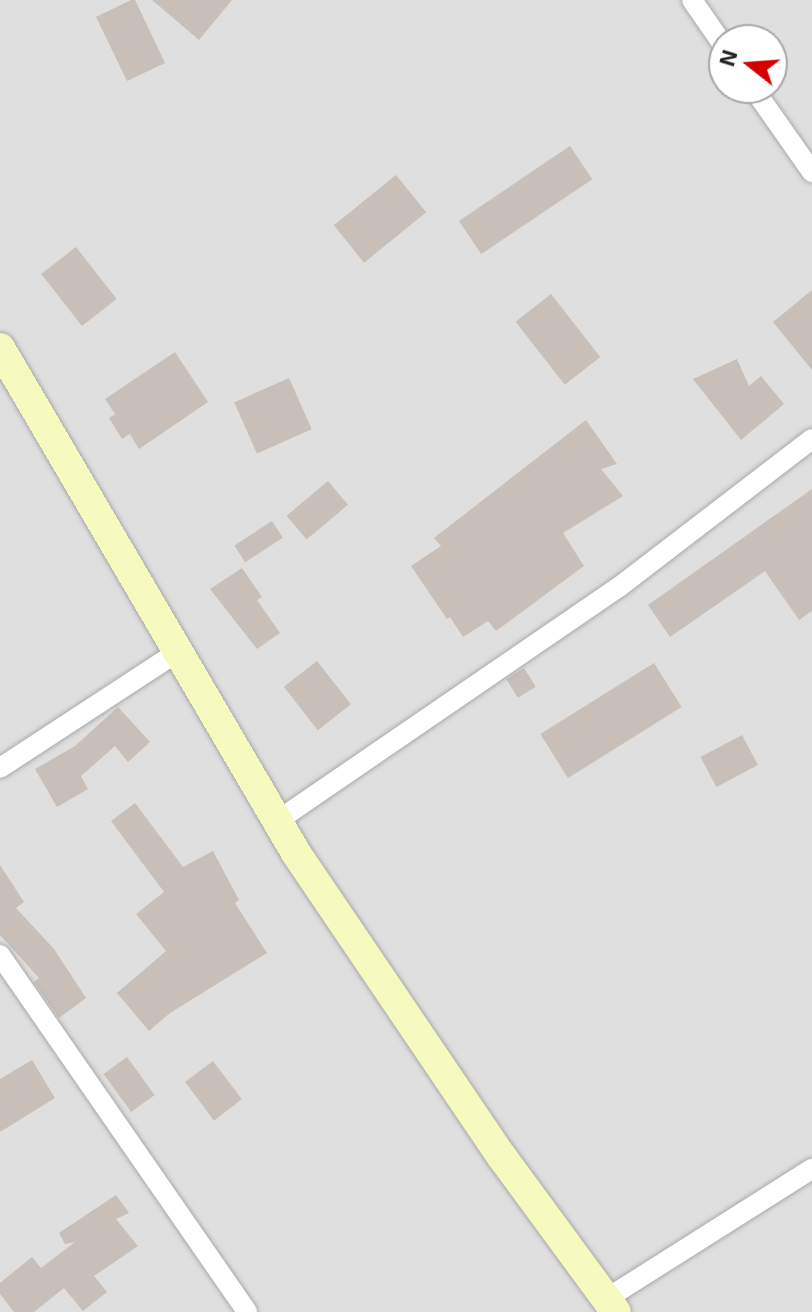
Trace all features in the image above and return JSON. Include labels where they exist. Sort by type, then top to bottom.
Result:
[{"type":"main road","points":[[0,348],[277,821],[502,1157],[611,1306]]},
{"type":"street","points":[[692,0],[709,24]]},
{"type":"street","points":[[764,104],[812,172]]},
{"type":"street","points":[[277,821],[619,587],[812,439]]},
{"type":"street","points":[[0,768],[179,651]]},
{"type":"street","points":[[0,955],[247,1312]]},
{"type":"street","points":[[611,1306],[812,1169]]},
{"type":"shaded area","points":[[0,0],[812,0],[812,1312],[0,1312]]},
{"type":"building","points":[[135,0],[165,63],[127,81],[96,17]]},
{"type":"building","points":[[152,0],[232,0],[199,40]]},
{"type":"building","points":[[570,146],[592,179],[481,254],[459,221]]},
{"type":"building","points":[[396,175],[426,212],[364,263],[334,225]]},
{"type":"building","points":[[76,247],[117,299],[82,326],[41,274]]},
{"type":"building","points":[[812,290],[812,370],[773,322]]},
{"type":"building","points":[[551,294],[600,357],[565,385],[516,322]]},
{"type":"building","points":[[175,352],[208,402],[139,449],[130,434],[122,439],[109,418],[115,414],[105,399]]},
{"type":"building","points":[[737,359],[749,386],[761,376],[784,404],[741,440],[693,379]]},
{"type":"building","points":[[289,378],[312,429],[257,454],[234,402]]},
{"type":"building","points":[[586,420],[617,464],[601,469],[623,496],[563,533],[584,566],[496,631],[488,621],[463,637],[411,566],[441,546],[434,538]]},
{"type":"building","points":[[328,481],[348,505],[307,539],[287,516]]},
{"type":"building","points":[[812,489],[812,611],[799,620],[765,571],[670,637],[648,605]]},
{"type":"building","points":[[272,521],[283,538],[245,562],[234,546]]},
{"type":"building","points":[[242,568],[262,597],[257,600],[280,633],[257,649],[210,589]]},
{"type":"building","points":[[317,661],[351,704],[318,730],[284,687]]},
{"type":"building","points":[[654,663],[682,707],[568,778],[540,734]]},
{"type":"building","points":[[524,668],[536,687],[518,698],[506,679]]},
{"type":"building","points":[[118,707],[150,742],[128,762],[115,746],[81,776],[88,789],[57,807],[35,769],[75,746]]},
{"type":"building","points":[[742,735],[758,765],[716,787],[701,757]]},
{"type":"building","points":[[135,803],[183,867],[213,851],[239,900],[235,903],[267,953],[170,1013],[149,1031],[117,993],[166,951],[136,914],[164,892],[111,821]]},
{"type":"building","points":[[0,865],[24,902],[16,908],[54,949],[86,998],[59,1018],[34,982],[39,978],[0,935]]},
{"type":"building","points":[[127,1057],[155,1095],[131,1112],[104,1074]]},
{"type":"building","points":[[32,1060],[55,1098],[0,1132],[0,1079]]},
{"type":"building","points":[[213,1061],[242,1099],[214,1120],[185,1082]]},
{"type":"building","points":[[116,1195],[129,1213],[116,1219],[138,1246],[94,1276],[107,1292],[83,1311],[64,1288],[34,1312],[14,1312],[0,1294],[0,1283],[32,1257],[41,1268],[75,1242],[65,1244],[59,1233]]}]
